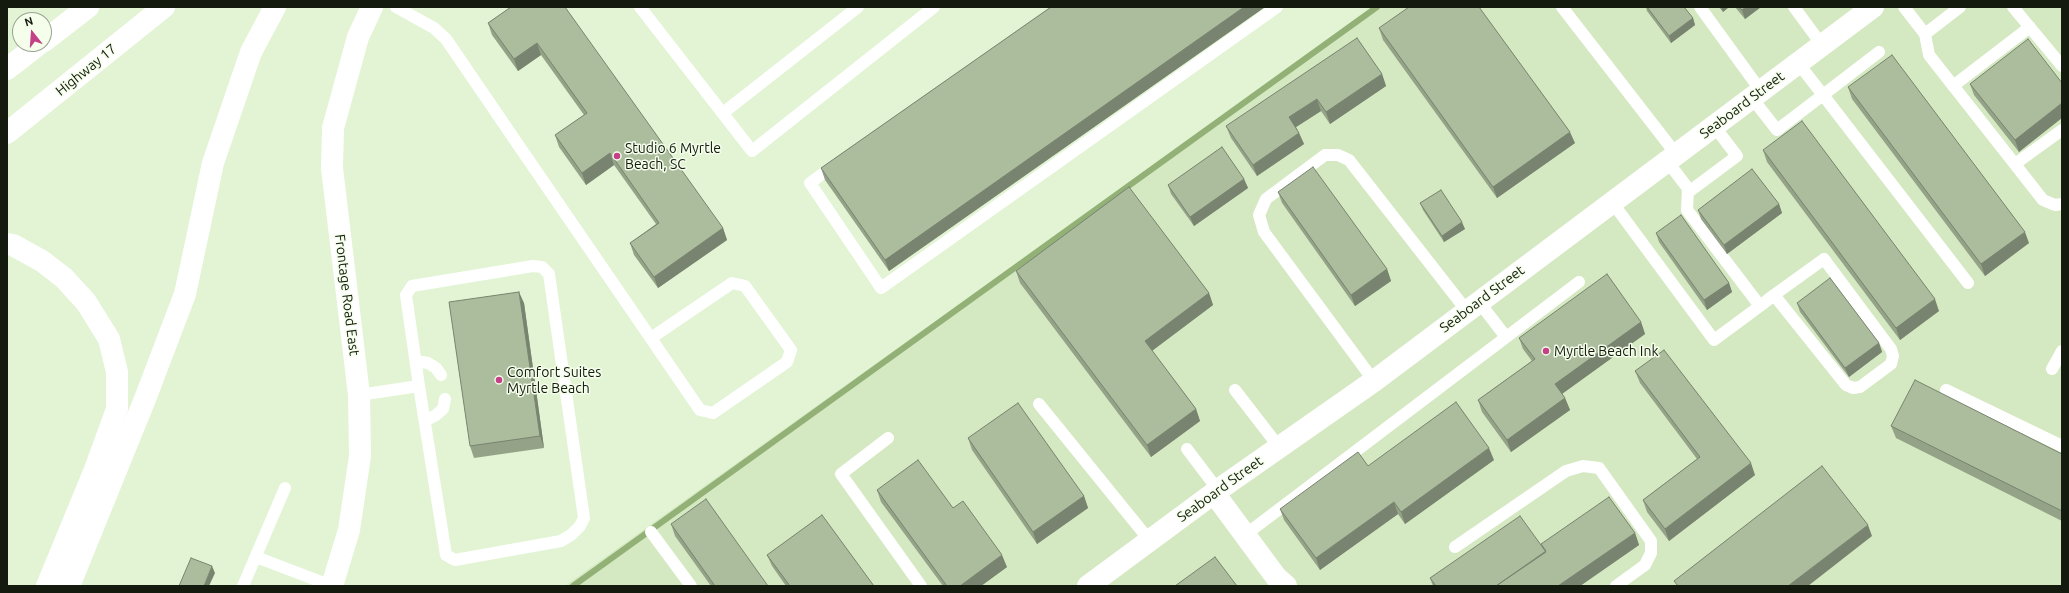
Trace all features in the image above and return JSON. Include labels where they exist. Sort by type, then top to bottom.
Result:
[{"type":"main road","points":[[52,34],[88,7]]},
{"type":"main road","name":"Highway 17","points":[[7,133],[164,7]]},
{"type":"main road","points":[[68,586],[145,399],[184,294],[213,163],[251,52],[275,7]]},
{"type":"main road","name":"Frontage Road East","points":[[332,586],[349,530],[360,456],[359,394],[332,168],[333,128],[358,37],[372,7]]},
{"type":"main road","name":"Seaboard Street","points":[[1088,586],[1216,491],[1374,381],[1873,7]]},
{"type":"main road","points":[[7,69],[29,52]]},
{"type":"main road","points":[[7,244],[13,245],[42,261],[64,278],[86,302],[109,338],[117,372],[117,409],[94,472],[47,586]]},
{"type":"main road","points":[[1216,491],[1276,577],[1286,586]]},
{"type":"lane","points":[[396,7],[434,28],[446,39],[700,410],[713,413],[787,362],[791,350],[745,286],[732,283],[651,338]]},
{"type":"lane","points":[[640,7],[752,150],[934,7]]},
{"type":"lane","points":[[843,160],[810,183],[881,288],[1277,7]]},
{"type":"lane","points":[[1562,7],[1671,158],[1688,189],[1686,210],[1760,306]]},
{"type":"lane","points":[[1700,7],[1756,94],[1777,130],[1879,52]]},
{"type":"lane","points":[[1794,7],[1822,45]]},
{"type":"lane","points":[[1904,7],[1925,34],[1929,55],[2043,200],[2055,205],[2062,204]]},
{"type":"lane","points":[[1925,34],[1960,7]]},
{"type":"lane","points":[[2013,7],[2062,66]]},
{"type":"lane","points":[[723,113],[852,9]]},
{"type":"lane","points":[[1954,86],[2030,27]]},
{"type":"lane","points":[[1798,63],[1968,283]]},
{"type":"lane","points":[[1688,189],[1690,191],[1737,156],[1714,126]]},
{"type":"lane","points":[[2015,164],[2062,130]]},
{"type":"lane","points":[[1374,381],[1264,232],[1259,215],[1266,199],[1325,155],[1338,155],[1350,160],[1473,306],[1506,337]]},
{"type":"lane","points":[[1612,202],[1714,340],[1774,295],[1824,259],[1891,349],[1893,356],[1891,364],[1860,387],[1853,388],[1846,385],[1774,295]]},
{"type":"lane","points":[[534,266],[542,267],[549,274],[584,518],[580,526],[571,535],[561,541],[455,560],[446,555],[419,386],[406,295],[412,286],[534,266]]},
{"type":"lane","points":[[1245,534],[1578,282]]},
{"type":"lane","points":[[2052,369],[2062,351]]},
{"type":"lane","points":[[416,361],[428,363],[436,368],[441,376]]},
{"type":"lane","points":[[359,394],[419,386]]},
{"type":"lane","points":[[1235,390],[1280,447]]},
{"type":"lane","points":[[1946,390],[2062,446]]},
{"type":"lane","points":[[425,421],[436,416],[443,408],[445,399]]},
{"type":"lane","points":[[1039,404],[1150,541]]},
{"type":"lane","points":[[888,438],[841,474],[921,586]]},
{"type":"lane","points":[[1187,449],[1216,491]]},
{"type":"lane","points":[[1455,547],[1566,471],[1582,466],[1600,468],[1651,540],[1651,554],[1645,565],[1616,586]]},
{"type":"lane","points":[[243,586],[285,488]]},
{"type":"lane","points":[[652,532],[691,586]]},
{"type":"lane","points":[[256,557],[332,586]]},
{"type":"shaded area","points":[[1374,7],[2062,7],[2062,586],[565,586]]},
{"type":"building","name":"Studio 6 Myrtle Beach, SC","points":[[511,7],[565,7],[723,228],[654,277],[630,243],[659,223],[610,153],[582,173],[555,135],[587,113],[537,43],[514,59],[488,23]]},
{"type":"building","points":[[1051,7],[1244,7],[885,260],[821,168]]},
{"type":"building","points":[[1409,7],[1479,7],[1570,132],[1493,187],[1379,28]]},
{"type":"building","points":[[1647,7],[1684,7],[1693,18],[1669,36]]},
{"type":"building","points":[[1739,7],[1746,7],[1742,10]]},
{"type":"building","points":[[1357,38],[1382,74],[1326,112],[1317,99],[1289,117],[1299,133],[1253,165],[1226,126]]},
{"type":"building","points":[[2028,39],[2062,83],[2062,103],[2015,140],[1970,84]]},
{"type":"building","points":[[1892,55],[2025,232],[1981,264],[1848,87]]},
{"type":"building","points":[[1802,121],[1935,299],[1896,328],[1763,150]]},
{"type":"building","points":[[1222,147],[1244,179],[1190,217],[1168,185]]},
{"type":"building","points":[[1313,167],[1387,269],[1351,295],[1278,192]]},
{"type":"building","points":[[1752,169],[1779,204],[1724,245],[1698,210]]},
{"type":"building","points":[[1129,187],[1209,293],[1145,341],[1196,409],[1147,445],[1016,271]]},
{"type":"building","points":[[1441,190],[1462,222],[1442,236],[1420,203]]},
{"type":"building","points":[[1681,215],[1729,283],[1704,300],[1656,233]]},
{"type":"building","points":[[1607,274],[1641,322],[1555,384],[1565,398],[1507,440],[1478,400],[1535,359],[1519,338]]},
{"type":"building","points":[[1830,278],[1879,343],[1845,368],[1797,303]]},
{"type":"building","name":"Comfort Suites Myrtle Beach","points":[[519,292],[540,436],[470,446],[449,302]]},
{"type":"building","points":[[1664,350],[1751,463],[1665,529],[1643,500],[1700,457],[1635,371]]},
{"type":"building","points":[[1915,380],[2062,454],[2062,511],[1891,426]]},
{"type":"building","points":[[1456,402],[1489,448],[1401,512],[1394,502],[1316,558],[1280,509],[1358,452],[1368,466]]},
{"type":"building","points":[[1018,403],[1084,496],[1033,532],[968,438]]},
{"type":"building","points":[[918,460],[953,508],[963,501],[1002,555],[960,586],[947,586],[877,490]]},
{"type":"building","points":[[1822,466],[1868,525],[1788,586],[1678,586],[1674,581]]},
{"type":"building","points":[[1609,497],[1635,533],[1558,586],[1496,586],[1546,551],[1541,544]]},
{"type":"building","points":[[706,499],[768,586],[715,586],[671,524]]},
{"type":"building","points":[[822,515],[874,586],[790,586],[767,555]]},
{"type":"building","points":[[1520,516],[1546,552],[1496,586],[1436,586],[1430,578]]},
{"type":"building","points":[[1215,557],[1237,586],[1175,586]]},
{"type":"building","points":[[191,558],[212,566],[204,586],[179,586]]},
{"type":"waterway","points":[[573,586],[1377,7]]},
{"type":"place","name":"Studio 6 Myrtle Beach, SC","points":[[617,156]]},
{"type":"place","name":"Myrtle Beach Ink","points":[[1546,351]]},
{"type":"place","name":"Comfort Suites Myrtle Beach","points":[[499,380]]}]
